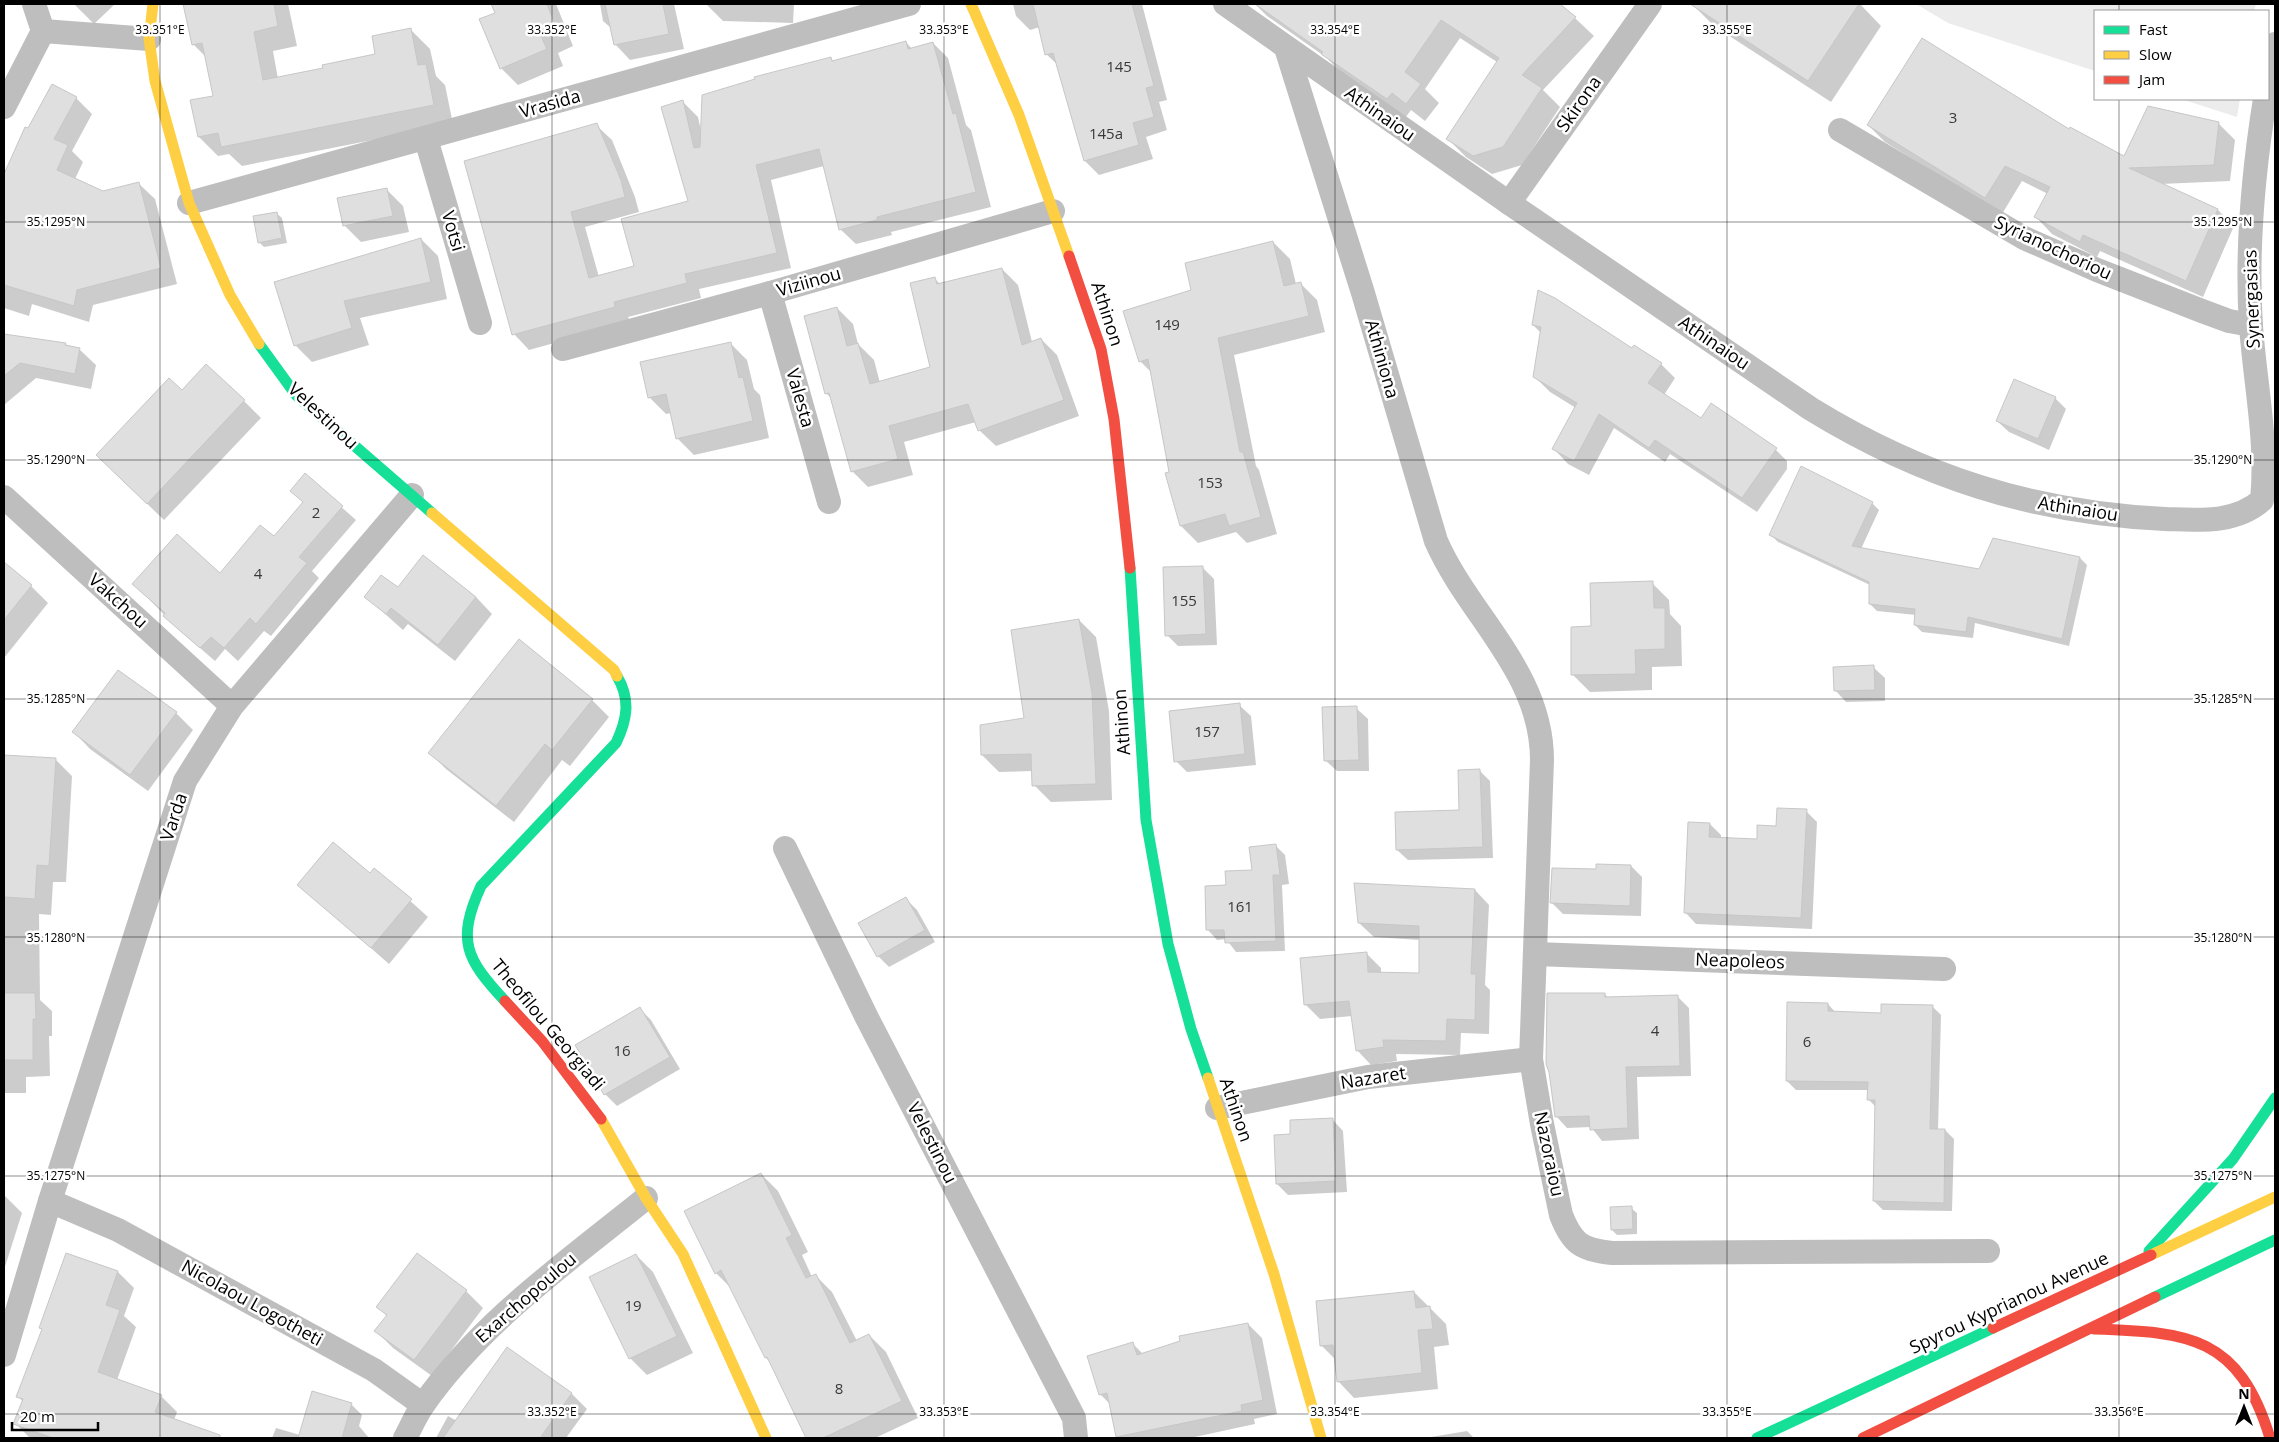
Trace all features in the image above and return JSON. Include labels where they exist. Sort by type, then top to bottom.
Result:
[{"type":"street","points":[[4,107],[43,31],[34,4]]},
{"type":"street","name":"Velestinou","points":[[153,4],[149,39],[155,81],[190,204],[230,295],[257,342],[296,395],[614,670],[624,687],[628,711]]},
{"type":"street","name":"Vrasida","points":[[190,204],[909,4]]},
{"type":"street","name":"Athinon","points":[[971,4],[1019,115],[1102,349],[1114,419],[1128,556],[1146,820],[1168,944],[1191,1029],[1274,1274],[1321,1438]]},
{"type":"street","name":"Athinaiou","points":[[1225,4],[1509,204],[1811,409],[1852,434],[1924,467],[2042,505],[2085,513],[2128,517],[2218,519],[2237,516],[2251,510],[2262,500]]},
{"type":"street","name":"Skirona","points":[[1509,204],[1641,7]]},
{"type":"street","points":[[43,31],[149,39]]},
{"type":"street","points":[[2269,77],[2275,44]]},
{"type":"street","name":"Athiniona","points":[[1286,48],[1363,293],[1436,541],[1454,576],[1508,656]]},
{"type":"street","name":"Synergasias","points":[[2262,500],[2263,463],[2251,325],[2249,262],[2252,198],[2265,100]]},
{"type":"street","name":"Syrianochoriou","points":[[1840,130],[2024,238],[2097,270],[2202,311],[2229,321],[2251,325]]},
{"type":"street","name":"Votsi","points":[[426,139],[480,323]]},
{"type":"street","name":"Viziinou","points":[[563,349],[770,293],[1053,211]]},
{"type":"street","name":"Valesta","points":[[770,293],[829,502]]},
{"type":"street","name":"Varda","points":[[4,1355],[50,1202],[185,781],[232,706],[412,495]]},
{"type":"street","name":"Vakchou","points":[[4,497],[232,706]]},
{"type":"street","name":"Nazoraiou","points":[[1508,656],[1518,670],[1531,698],[1542,744],[1531,1059],[1561,1215],[1573,1240],[1584,1247],[1612,1252],[1988,1251]]},
{"type":"street","name":"Theofilou Georgiadi","points":[[628,711],[624,726],[616,743],[481,886],[471,908],[466,935],[472,959],[483,977],[542,1041],[601,1118],[646,1198],[683,1254],[766,1438]]},
{"type":"street","name":"Velestinou","points":[[785,848],[866,1016],[1074,1418],[1076,1438]]},
{"type":"street","name":"Neapoleos","points":[[1535,954],[1944,969]]},
{"type":"street","name":"Nazaret","points":[[1217,1108],[1368,1077],[1531,1059]]},
{"type":"street","points":[[2138,1262],[2229,1165],[2264,1118],[2275,1098]]},
{"type":"street","name":"Exarchopoulou","points":[[405,1438],[423,1405],[472,1346],[520,1299],[646,1198]]},
{"type":"street","name":"Spyrou Kyprianou Avenue","points":[[1757,1438],[2275,1198]]},
{"type":"street","name":"Nicolaou Logotheti","points":[[50,1202],[118,1230],[366,1366],[423,1405]]},
{"type":"street","points":[[1862,1438],[2275,1240]]},
{"type":"street","points":[[2090,1329],[2168,1333],[2210,1346],[2225,1357],[2254,1392],[2270,1438]]},
{"type":"shaded area","points":[[1916,4],[2256,4],[2254,10],[2094,10],[2094,71],[1948,23]]},
{"type":"shaded area","points":[[2184,100],[2240,100],[2237,117]]},
{"type":"building","points":[[183,4],[274,4],[278,26],[254,32],[263,80],[323,68],[322,65],[375,54],[372,36],[411,28],[418,65],[426,64],[434,105],[221,147],[218,133],[198,137],[190,100],[213,96],[202,43],[192,45]]},
{"type":"building","points":[[491,4],[547,4],[557,29],[541,36],[547,49],[500,69],[479,19],[495,13]]},
{"type":"building","points":[[605,4],[663,4],[669,34],[614,45]]},
{"type":"building","points":[[1033,4],[1132,4],[1154,86],[1146,88],[1154,117],[1133,123],[1139,145],[1084,161],[1053,53],[1045,55]]},
{"type":"building","points":[[1255,4],[1560,4],[1576,17],[1522,75],[1542,88],[1503,147],[1473,156],[1446,139],[1499,58],[1441,20],[1405,72],[1421,84],[1406,104],[1392,93],[1387,99],[1321,54],[1323,52]]},
{"type":"building","points":[[1690,4],[1859,4],[1808,81]]},
{"type":"building","points":[[1922,38],[2069,129],[2070,127],[2124,156],[2148,106],[2219,122],[2214,165],[2129,168],[2218,209],[2186,281],[2083,235],[2080,242],[2034,217],[2050,187],[2005,166],[1985,198],[1867,125]]},
{"type":"building","points":[[906,41],[908,49],[933,42],[953,114],[956,113],[976,192],[877,217],[877,220],[839,230],[819,149],[756,165],[777,253],[685,274],[687,283],[614,302],[615,307],[512,335],[464,161],[597,123],[621,180],[625,197],[571,212],[589,278],[634,266],[621,219],[688,201],[661,107],[683,100],[694,148],[700,147],[702,95],[755,79],[754,77],[831,57],[832,61]]},
{"type":"building","points":[[52,84],[77,97],[54,139],[68,145],[57,170],[103,191],[139,182],[161,268],[77,290],[74,306],[4,285],[4,174],[25,127],[28,128]]},
{"type":"building","points":[[387,188],[393,216],[343,226],[337,198]]},
{"type":"building","points":[[277,212],[282,238],[258,243],[253,216]]},
{"type":"building","points":[[421,238],[431,282],[344,301],[352,328],[294,346],[274,282]]},
{"type":"building","points":[[1273,241],[1284,286],[1301,282],[1309,316],[1218,338],[1240,452],[1243,452],[1261,517],[1229,526],[1225,514],[1180,526],[1165,473],[1169,472],[1148,359],[1139,362],[1123,311],[1191,290],[1185,263]]},
{"type":"building","points":[[1002,268],[1022,345],[1041,338],[1064,400],[978,431],[968,404],[889,426],[898,459],[851,472],[829,393],[825,394],[804,316],[837,307],[847,346],[858,343],[870,384],[930,367],[910,283],[935,277],[937,284]]},
{"type":"building","points":[[1538,290],[1555,298],[1632,348],[1634,345],[1662,363],[1648,383],[1701,418],[1711,403],[1777,448],[1742,498],[1655,440],[1649,448],[1599,414],[1574,461],[1552,449],[1577,403],[1533,377],[1541,327],[1532,325]]},
{"type":"building","points":[[4,334],[66,343],[65,345],[80,348],[75,374],[20,363],[4,376]]},
{"type":"building","points":[[731,342],[739,378],[743,377],[753,421],[676,439],[666,394],[648,398],[640,362]]},
{"type":"building","points":[[206,364],[245,400],[147,504],[96,455],[169,378],[182,390]]},
{"type":"building","points":[[2014,379],[2056,397],[2038,439],[1996,421]]},
{"type":"building","points":[[1801,466],[1873,502],[1852,546],[1979,569],[1993,538],[2080,557],[2062,639],[1968,617],[1966,632],[1914,625],[1915,609],[1869,604],[1869,582],[1769,535]]},
{"type":"building","points":[[305,473],[343,506],[299,557],[307,563],[256,624],[250,618],[224,648],[211,637],[200,648],[163,616],[165,613],[132,584],[177,534],[220,573],[260,525],[274,536],[303,502],[290,491]]},
{"type":"building","points":[[423,555],[476,597],[438,645],[391,608],[386,614],[364,597],[381,575],[398,587]]},
{"type":"building","points":[[4,562],[32,585],[4,620]]},
{"type":"building","points":[[1203,566],[1206,634],[1165,636],[1163,567]]},
{"type":"building","points":[[1653,581],[1654,608],[1665,608],[1665,649],[1635,650],[1636,674],[1571,675],[1571,627],[1591,626],[1590,583]]},
{"type":"building","points":[[1079,619],[1092,693],[1096,784],[1032,786],[1031,754],[981,755],[980,725],[1024,718],[1011,630]]},
{"type":"building","points":[[519,639],[593,699],[552,750],[545,744],[496,806],[428,753]]},
{"type":"building","points":[[1874,665],[1875,690],[1834,691],[1833,667]]},
{"type":"building","points":[[118,670],[177,712],[130,775],[72,732]]},
{"type":"building","points":[[1240,703],[1245,754],[1174,762],[1169,711]]},
{"type":"building","points":[[1357,706],[1359,760],[1324,761],[1322,707]]},
{"type":"building","points":[[4,755],[56,758],[49,866],[37,865],[35,899],[4,897]]},
{"type":"building","points":[[1480,769],[1483,847],[1396,850],[1395,812],[1459,810],[1458,770]]},
{"type":"building","points":[[1777,808],[1807,809],[1801,918],[1684,913],[1688,822],[1710,823],[1709,837],[1757,839],[1757,825],[1776,826]]},
{"type":"building","points":[[333,842],[370,873],[374,868],[412,899],[371,948],[297,885]]},
{"type":"building","points":[[1276,844],[1280,875],[1273,875],[1276,941],[1225,943],[1224,930],[1206,930],[1205,886],[1226,885],[1225,871],[1252,870],[1249,847]]},
{"type":"building","points":[[1596,864],[1631,865],[1630,906],[1550,903],[1552,868],[1596,869]]},
{"type":"building","points":[[1354,883],[1475,889],[1471,974],[1476,974],[1475,1020],[1447,1019],[1446,1041],[1383,1040],[1384,1047],[1356,1051],[1349,1001],[1304,1005],[1300,958],[1367,952],[1368,972],[1419,973],[1419,926],[1358,923]]},
{"type":"building","points":[[906,897],[925,930],[877,957],[858,923]]},
{"type":"building","points":[[4,993],[35,993],[36,1019],[33,1019],[33,1060],[4,1060]]},
{"type":"building","points":[[1547,993],[1605,993],[1605,997],[1678,995],[1680,1066],[1626,1067],[1628,1128],[1590,1130],[1589,1116],[1555,1117],[1549,1072],[1546,1064]]},
{"type":"building","points":[[1787,1002],[1828,1003],[1828,1011],[1881,1013],[1881,1004],[1933,1005],[1930,1129],[1945,1129],[1944,1203],[1873,1201],[1875,1100],[1867,1100],[1868,1082],[1786,1081]]},
{"type":"building","points":[[640,1007],[670,1057],[604,1095],[575,1045]]},
{"type":"building","points":[[1333,1118],[1336,1181],[1276,1184],[1274,1135],[1290,1134],[1290,1120]]},
{"type":"building","points":[[761,1173],[792,1235],[786,1238],[806,1278],[816,1274],[850,1343],[869,1334],[902,1401],[823,1438],[806,1438],[767,1357],[765,1358],[721,1270],[715,1274],[684,1211]]},
{"type":"building","points":[[1632,1206],[1633,1229],[1611,1230],[1610,1207]]},
{"type":"building","points":[[66,1253],[118,1271],[106,1305],[120,1310],[98,1372],[162,1395],[155,1412],[220,1435],[220,1438],[53,1438],[13,1424],[23,1399],[16,1397],[42,1329],[39,1328]]},
{"type":"building","points":[[417,1253],[467,1290],[414,1360],[374,1331],[387,1315],[376,1307]]},
{"type":"building","points":[[636,1254],[677,1336],[629,1359],[589,1277]]},
{"type":"building","points":[[1414,1291],[1416,1308],[1430,1306],[1433,1329],[1418,1330],[1422,1373],[1337,1382],[1333,1345],[1320,1346],[1316,1301]]},
{"type":"building","points":[[1248,1323],[1263,1400],[1241,1405],[1242,1411],[1116,1437],[1107,1393],[1099,1395],[1087,1356],[1133,1342],[1137,1355],[1180,1341],[1179,1336]]},
{"type":"building","points":[[507,1347],[572,1393],[540,1438],[443,1438]]},
{"type":"building","points":[[312,1391],[352,1403],[342,1438],[298,1438]]},
{"type":"traffic: fast","points":[[259,344],[296,395],[432,513]]},
{"type":"traffic: fast","points":[[1130,568],[1146,820],[1168,944],[1191,1029],[1208,1078]]},
{"type":"traffic: fast","points":[[505,1001],[481,973],[469,948],[467,935],[473,905],[481,886],[616,743],[623,726],[626,710],[624,693],[617,676]]},
{"type":"traffic: fast","points":[[2149,1251],[2233,1159],[2275,1098]]},
{"type":"traffic: fast","points":[[2155,1297],[2275,1240]]},
{"type":"traffic: fast","points":[[1757,1438],[1993,1328]]},
{"type":"traffic: slow","points":[[153,4],[149,39],[155,81],[189,203],[230,295],[259,344]]},
{"type":"traffic: slow","points":[[971,4],[1019,115],[1069,256]]},
{"type":"traffic: slow","points":[[432,513],[614,670],[617,676]]},
{"type":"traffic: slow","points":[[1208,1078],[1274,1274],[1321,1438]]},
{"type":"traffic: slow","points":[[601,1119],[646,1198],[683,1254],[766,1438]]},
{"type":"traffic: slow","points":[[2151,1255],[2275,1197]]},
{"type":"traffic: jam","points":[[1069,256],[1101,349],[1114,419],[1130,568]]},
{"type":"traffic: jam","points":[[505,1001],[542,1041],[601,1119]]},
{"type":"traffic: jam","points":[[1993,1328],[2151,1255]]},
{"type":"traffic: jam","points":[[1863,1438],[2155,1297]]},
{"type":"traffic: jam","points":[[2094,1329],[2157,1333],[2183,1338],[2206,1346],[2226,1359],[2243,1378],[2257,1404],[2270,1438]]}]
